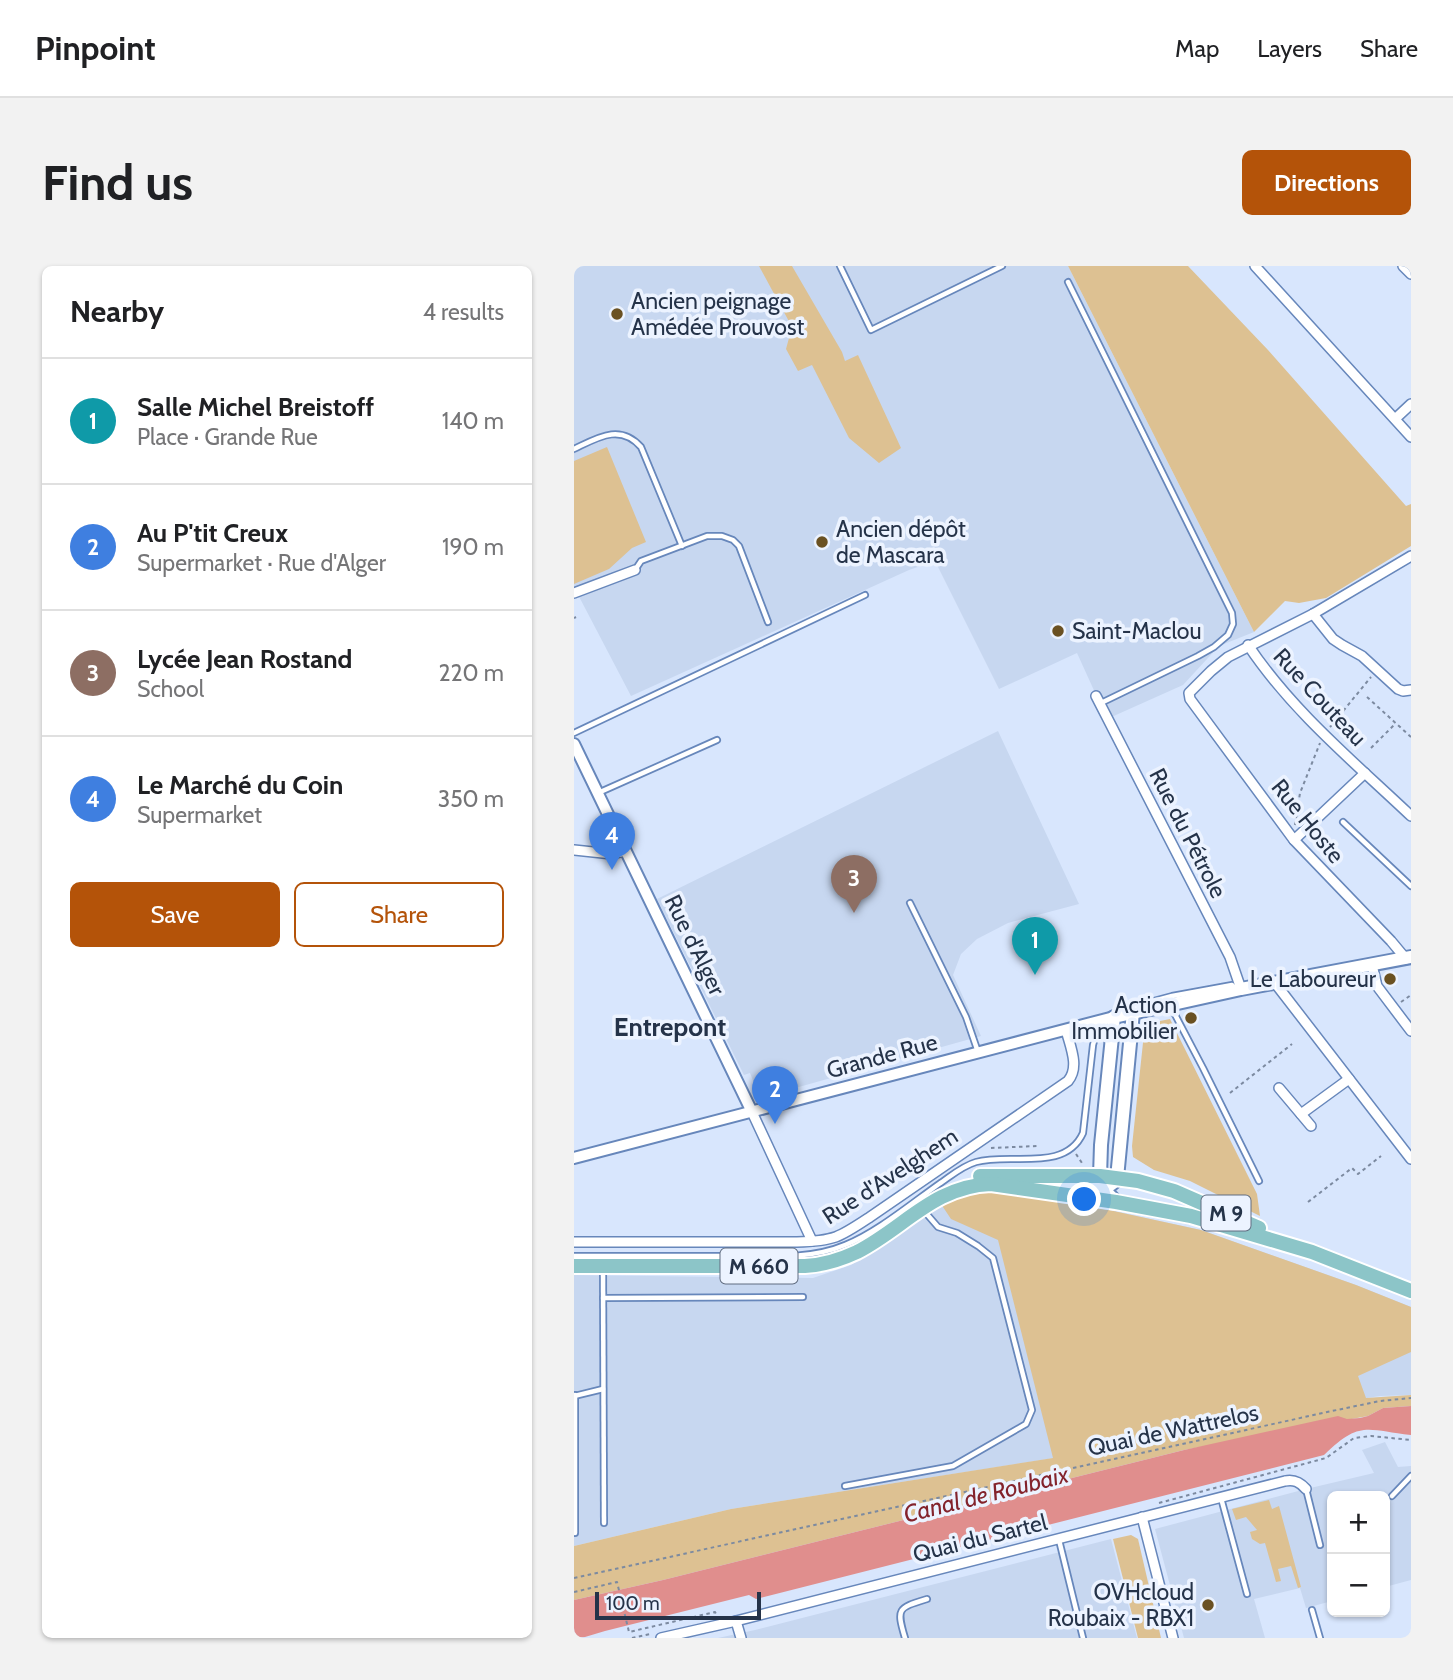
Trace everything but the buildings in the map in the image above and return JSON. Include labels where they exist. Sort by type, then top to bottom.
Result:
[{"type":"main road","name":"Grande Rue","points":[[1114,1017],[1240,987],[1409,958]]},
{"type":"main road","points":[[1117,1178],[1133,1012]]},
{"type":"main road","points":[[1114,1017],[1101,1145],[1102,1182],[1116,1202]]},
{"type":"main road","name":"M 660","points":[[574,1266],[822,1264],[856,1253],[955,1185],[978,1176],[1006,1175],[1102,1182]]},
{"type":"main road","name":"M 9","points":[[956,1189],[991,1180],[1089,1188],[1117,1178],[1138,1181],[1174,1191],[1312,1252],[1411,1289]]},
{"type":"main road","name":"M 660","points":[[925,1207],[956,1189],[971,1185],[999,1185],[1116,1202]]},
{"type":"main road","name":"M 9","points":[[1116,1202],[1191,1216],[1312,1252]]},
{"type":"street","points":[[1255,266],[1411,437]]},
{"type":"street","points":[[1403,266],[1411,274]]},
{"type":"street","points":[[1395,419],[1411,404]]},
{"type":"street","points":[[1248,645],[1312,614],[1411,556]]},
{"type":"street","points":[[574,593],[635,570]]},
{"type":"street","points":[[1312,614],[1333,639],[1362,656],[1398,689],[1411,690]]},
{"type":"street","name":"Rue Hoste","points":[[1248,645],[1210,671],[1190,690],[1190,699],[1294,840],[1409,958]]},
{"type":"street","name":"Rue Couteau","points":[[1248,645],[1302,712],[1411,816]]},
{"type":"street","name":"Rue du Pétrole","points":[[1098,700],[1230,957],[1240,987]]},
{"type":"street","name":"Rue d'Alger","points":[[574,744],[812,1241]]},
{"type":"street","name":"Rue Couteau","points":[[1294,840],[1365,772]]},
{"type":"street","points":[[574,850],[612,854],[625,851]]},
{"type":"street","points":[[1372,965],[1377,986],[1411,1031]]},
{"type":"street","points":[[1275,983],[1411,1159]]},
{"type":"street","name":"Grande Rue","points":[[574,1158],[1114,1017]]},
{"type":"street","name":"Rue d'Avelghem","points":[[574,1242],[829,1240],[847,1232],[1068,1081],[1073,1075],[1074,1065],[1066,1030]]},
{"type":"street","points":[[1301,1114],[1349,1079]]},
{"type":"street","points":[[1279,1088],[1311,1126]]},
{"type":"street","name":"Quai du Sartel","points":[[661,1638],[1289,1480],[1299,1482],[1306,1489]]},
{"type":"street","points":[[1142,1517],[1173,1638]]},
{"type":"street","points":[[736,1620],[741,1638]]},
{"type":"lane","points":[[840,266],[871,330],[1002,266]]},
{"type":"lane","points":[[1068,282],[1232,613],[1233,624],[1228,635],[1214,647],[1098,700]]},
{"type":"lane","points":[[574,450],[612,434],[635,440],[641,447],[682,547]]},
{"type":"lane","points":[[635,570],[641,562],[707,536],[722,536],[733,540],[739,546],[768,622]]},
{"type":"lane","points":[[574,733],[865,595]]},
{"type":"lane","points":[[598,793],[717,740]]},
{"type":"lane","points":[[1343,822],[1411,886]]},
{"type":"lane","points":[[910,903],[966,1017],[978,1052]]},
{"type":"lane","points":[[574,1256],[760,1256],[821,1253],[847,1245],[971,1164],[994,1159],[1052,1157],[1072,1148],[1081,1137],[1084,1127],[1093,1045],[1100,1021],[1124,1009],[1159,999],[1206,989],[1240,987]]},
{"type":"lane","points":[[1164,1005],[1203,1068],[1259,1181]]},
{"type":"lane","points":[[845,1486],[953,1466],[1026,1424],[1032,1410],[993,1258],[957,1233],[938,1227],[925,1207]]},
{"type":"lane","points":[[603,1266],[604,1522]]},
{"type":"lane","points":[[603,1298],[803,1297]]},
{"type":"lane","points":[[575,1533],[574,1396],[603,1389]]},
{"type":"lane","points":[[1392,1496],[1411,1476]]},
{"type":"lane","points":[[1306,1489],[1320,1545]]},
{"type":"lane","points":[[1221,1497],[1247,1594]]},
{"type":"lane","points":[[1059,1538],[1083,1638]]},
{"type":"lane","points":[[905,1638],[899,1617],[902,1609],[927,1599]]},
{"type":"lane","points":[[1312,1610],[1320,1638]]},
{"type":"path","points":[[1367,698],[1411,737]]},
{"type":"path","points":[[1371,748],[1396,723]]},
{"type":"path","points":[[1230,1093],[1292,1044]]},
{"type":"path","points":[[990,1148],[1038,1146]]},
{"type":"path","points":[[1072,1148],[1083,1165]]},
{"type":"path","points":[[1308,1202],[1352,1168],[1357,1174],[1381,1156]]},
{"type":"path","name":"Quai de Wattrelos","points":[[574,1578],[1332,1411],[1411,1398]]},
{"type":"path","points":[[1158,1509],[1160,1502],[1326,1458],[1354,1438],[1371,1436],[1411,1440]]},
{"type":"path","points":[[574,1592],[617,1582],[629,1632],[715,1612],[717,1619]]},
{"type":"shaded area","points":[[574,266],[1068,266],[1254,632],[1219,646],[1183,685],[1107,719],[1077,653],[999,689],[935,561],[909,570],[631,696],[574,587]]},
{"type":"shaded area","points":[[759,266],[792,266],[845,361],[858,355],[901,448],[879,463],[849,438],[812,365],[798,371],[786,349],[792,327]]},
{"type":"shaded area","points":[[1068,266],[1188,266],[1268,350],[1406,506],[1411,504],[1411,546],[1326,598],[1299,603],[1285,601],[1254,632]]},
{"type":"shaded area","points":[[607,447],[646,542],[632,548],[609,569],[574,584],[574,461]]},
{"type":"shaded area","points":[[998,731],[1079,904],[1008,923],[977,939],[961,954],[953,975],[981,1036],[788,1090],[784,1083],[766,1092],[760,1080],[754,1083],[750,1073],[744,1075],[657,899]]},
{"type":"shaded area","points":[[1170,1019],[1257,1194],[1260,1216],[1190,1181],[1154,1170],[1133,1157],[1145,1024]]},
{"type":"shaded area","points":[[998,1192],[1109,1210],[1201,1230],[1411,1307],[1411,1352],[1358,1376],[1366,1398],[1411,1395],[1411,1406],[1383,1408],[1368,1416],[1184,1450],[574,1600],[574,1546],[731,1509],[1053,1458],[998,1240],[951,1219],[941,1204],[966,1194]]},
{"type":"shaded area","points":[[1052,1200],[1201,1230],[1411,1307],[1411,1395],[1380,1396],[1322,1405],[1054,1458],[731,1509],[574,1546],[574,1275],[813,1278],[851,1265],[941,1204]]},
{"type":"shaded area","points":[[1411,1406],[1411,1435],[1373,1430],[1355,1432],[1346,1436],[1324,1455],[756,1599],[749,1595],[574,1638],[574,1600],[1184,1450],[1338,1416],[1347,1419],[1360,1418],[1383,1408]]},
{"type":"shaded area","points":[[1385,1442],[1398,1467],[1411,1466],[1411,1580],[1390,1586],[1390,1491],[1327,1491],[1327,1602],[1306,1608],[1300,1588],[1254,1599],[1265,1638],[1184,1638],[1155,1529],[1374,1473],[1362,1450]]},
{"type":"shaded area","points":[[1269,1500],[1272,1509],[1279,1506],[1301,1587],[1298,1588],[1291,1566],[1278,1569],[1281,1581],[1276,1582],[1265,1543],[1260,1544],[1252,1539],[1250,1532],[1257,1530],[1246,1517],[1236,1520],[1232,1509]]},
{"type":"shaded area","points":[[1131,1535],[1138,1539],[1161,1638],[1138,1638],[1113,1539]]},
{"type":"shaded area","points":[[1111,1539],[1137,1638],[718,1638],[755,1630]]},
{"type":"place","name":"Ancien peignage Amédée Prouvost","points":[[617,314]]},
{"type":"place","name":"Ancien dépôt de Mascara","points":[[822,542]]},
{"type":"place","name":"Saint-Maclou","points":[[1058,631]]},
{"type":"place","name":"Le Marché du Coin","points":[[612,870]]},
{"type":"place","name":"Lycée Jean Rostand","points":[[854,913]]},
{"type":"place","name":"Salle Michel Breistoff","points":[[1035,975]]},
{"type":"place","name":"Le Laboureur","points":[[1390,979]]},
{"type":"place","name":"Action Immobilier","points":[[1191,1018]]},
{"type":"place","name":"Au P'tit Creux","points":[[775,1124]]},
{"type":"place","name":"OVHcloud Roubaix - RBX1","points":[[1208,1605]]},
{"type":"district","name":"Entrepont","points":[[670,1027]]},
{"type":"water label","name":"Canal de Roubaix","points":[[986,1494]]}]
